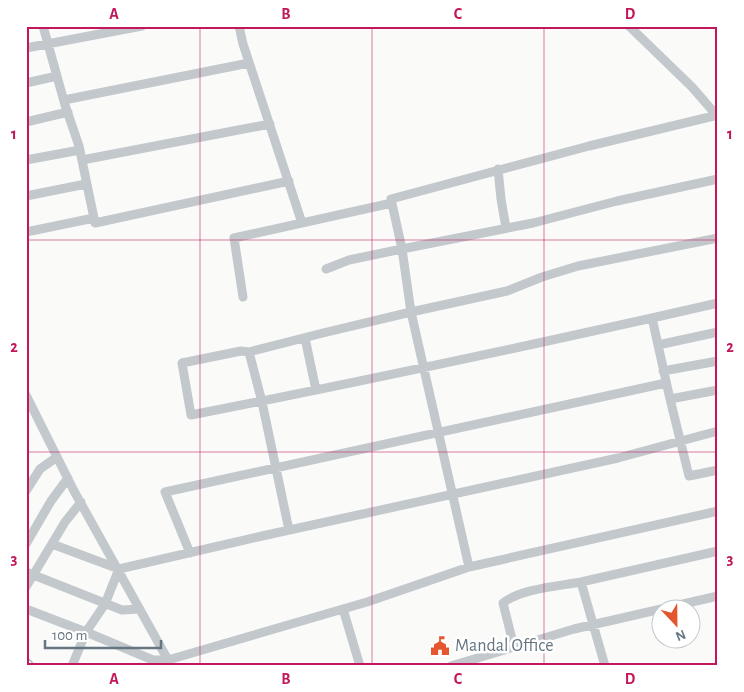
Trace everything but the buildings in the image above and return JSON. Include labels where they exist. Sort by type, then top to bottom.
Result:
[{"type":"street","points":[[43,26],[80,150],[96,223],[289,181]]},
{"type":"street","points":[[26,48],[142,26]]},
{"type":"street","points":[[239,26],[249,63],[302,223]]},
{"type":"street","points":[[469,567],[423,369],[411,312],[402,249],[391,199],[498,170],[717,116],[692,87],[629,26]]},
{"type":"street","points":[[64,100],[249,63]]},
{"type":"street","points":[[26,83],[57,76]]},
{"type":"street","points":[[26,122],[68,112]]},
{"type":"street","points":[[82,160],[270,124]]},
{"type":"street","points":[[26,160],[80,150]]},
{"type":"street","points":[[498,170],[506,228]]},
{"type":"street","points":[[326,269],[349,260],[506,228],[718,179]]},
{"type":"street","points":[[26,196],[86,184]]},
{"type":"street","points":[[243,297],[234,238],[392,203]]},
{"type":"street","points":[[26,232],[94,218]]},
{"type":"street","points":[[718,238],[578,266],[542,277],[506,292],[411,312],[249,352],[182,363],[191,415],[423,369],[718,303]]},
{"type":"street","points":[[652,318],[689,476],[718,470]]},
{"type":"street","points":[[658,345],[718,332]]},
{"type":"street","points":[[305,338],[316,390]]},
{"type":"street","points":[[249,352],[262,402],[289,530]]},
{"type":"street","points":[[663,371],[718,361]]},
{"type":"street","points":[[190,553],[165,492],[666,383]]},
{"type":"street","points":[[670,399],[718,390]]},
{"type":"street","points":[[27,399],[168,663]]},
{"type":"street","points":[[52,544],[119,569],[618,458],[718,431]]},
{"type":"street","points":[[26,491],[40,469],[57,457]]},
{"type":"street","points":[[26,544],[51,501],[68,478]]},
{"type":"street","points":[[26,588],[30,574],[81,502]]},
{"type":"street","points":[[26,610],[86,632],[153,660],[168,663],[344,609],[469,567],[718,511]]},
{"type":"street","points":[[514,647],[503,603],[509,599],[523,594],[718,551]]},
{"type":"street","points":[[72,666],[86,632],[105,604],[119,569]]},
{"type":"street","points":[[30,574],[122,610],[140,609]]},
{"type":"street","points":[[581,582],[605,666]]},
{"type":"street","points":[[451,666],[574,629],[718,596]]},
{"type":"street","points":[[344,609],[360,666]]},
{"type":"place","name":"Mandal Office","points":[[440,646]]}]
